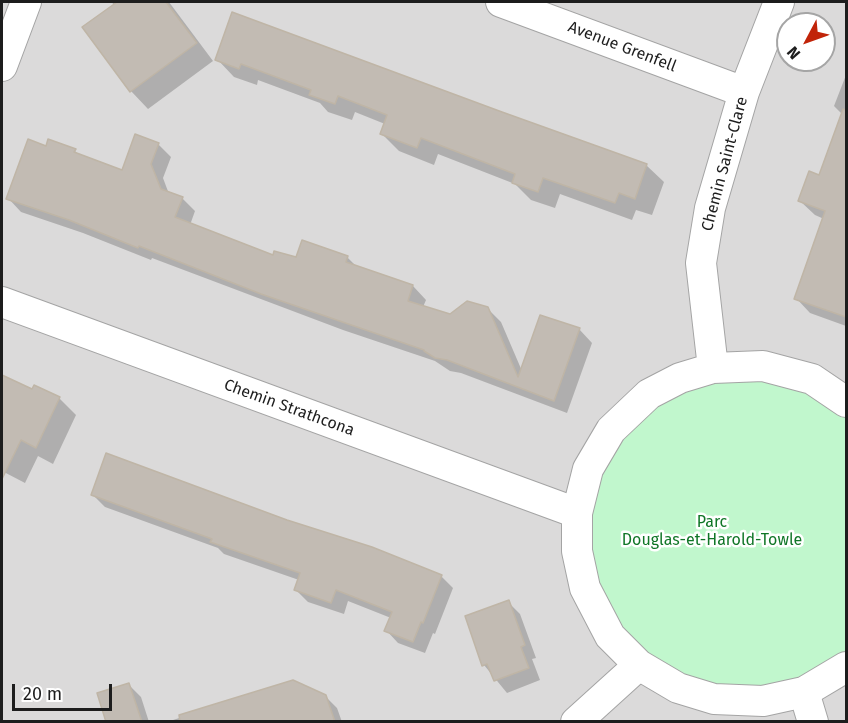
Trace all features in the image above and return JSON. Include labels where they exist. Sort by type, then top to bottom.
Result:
[{"type":"street","points":[[2,66],[26,2]]},
{"type":"street","name":"Avenue Grenfell","points":[[501,2],[744,92]]},
{"type":"street","name":"Chemin Saint-Clare","points":[[713,368],[701,263],[710,208],[744,92],[779,2]]},
{"type":"street","name":"Chemin Strathcona","points":[[2,302],[577,513]]},
{"type":"street","points":[[846,402],[812,379],[763,366],[713,368],[680,378],[649,394],[611,430],[588,469],[577,513],[577,551],[585,588],[610,636],[639,665],[678,688],[714,699],[763,701],[804,692],[846,667]]},
{"type":"street","points":[[576,722],[639,665]]},
{"type":"street","points":[[804,692],[813,722]]},
{"type":"shaded area","points":[[2,2],[846,2],[846,721],[2,721]]},
{"type":"green space","name":"Parc Douglas-et-Harold-Towle","points":[[713,368],[846,402],[846,667],[714,699],[610,636],[577,513],[649,394]]},
{"type":"building","points":[[117,2],[166,2],[197,43],[130,92],[82,27]]},
{"type":"building","points":[[232,12],[647,164],[635,199],[619,193],[615,203],[543,178],[538,192],[512,183],[515,174],[421,138],[417,148],[380,134],[387,115],[338,96],[335,104],[309,95],[311,90],[241,64],[239,69],[215,60]]},
{"type":"building","points":[[843,109],[846,110],[846,317],[794,299],[825,211],[798,201],[809,171],[819,175]]},
{"type":"building","points":[[135,134],[159,143],[151,164],[161,189],[183,197],[175,217],[273,255],[274,251],[296,257],[302,240],[348,256],[346,262],[413,285],[408,301],[450,314],[467,301],[488,307],[518,377],[540,315],[580,328],[554,401],[447,360],[435,358],[424,350],[261,294],[139,246],[138,248],[69,220],[6,199],[28,139],[46,146],[48,139],[76,149],[74,152],[122,170]]},
{"type":"building","points":[[2,375],[32,389],[34,385],[60,397],[36,448],[21,440],[2,479]]},
{"type":"building","points":[[106,453],[287,520],[372,547],[442,575],[413,642],[384,631],[392,612],[336,590],[331,603],[294,590],[300,573],[210,542],[212,539],[91,495]]},
{"type":"building","points":[[509,600],[525,645],[521,647],[529,668],[494,681],[487,664],[482,666],[465,616]]},
{"type":"building","points":[[293,680],[326,695],[335,722],[180,722],[179,715]]},
{"type":"building","points":[[129,683],[142,722],[106,722],[97,693]]}]
